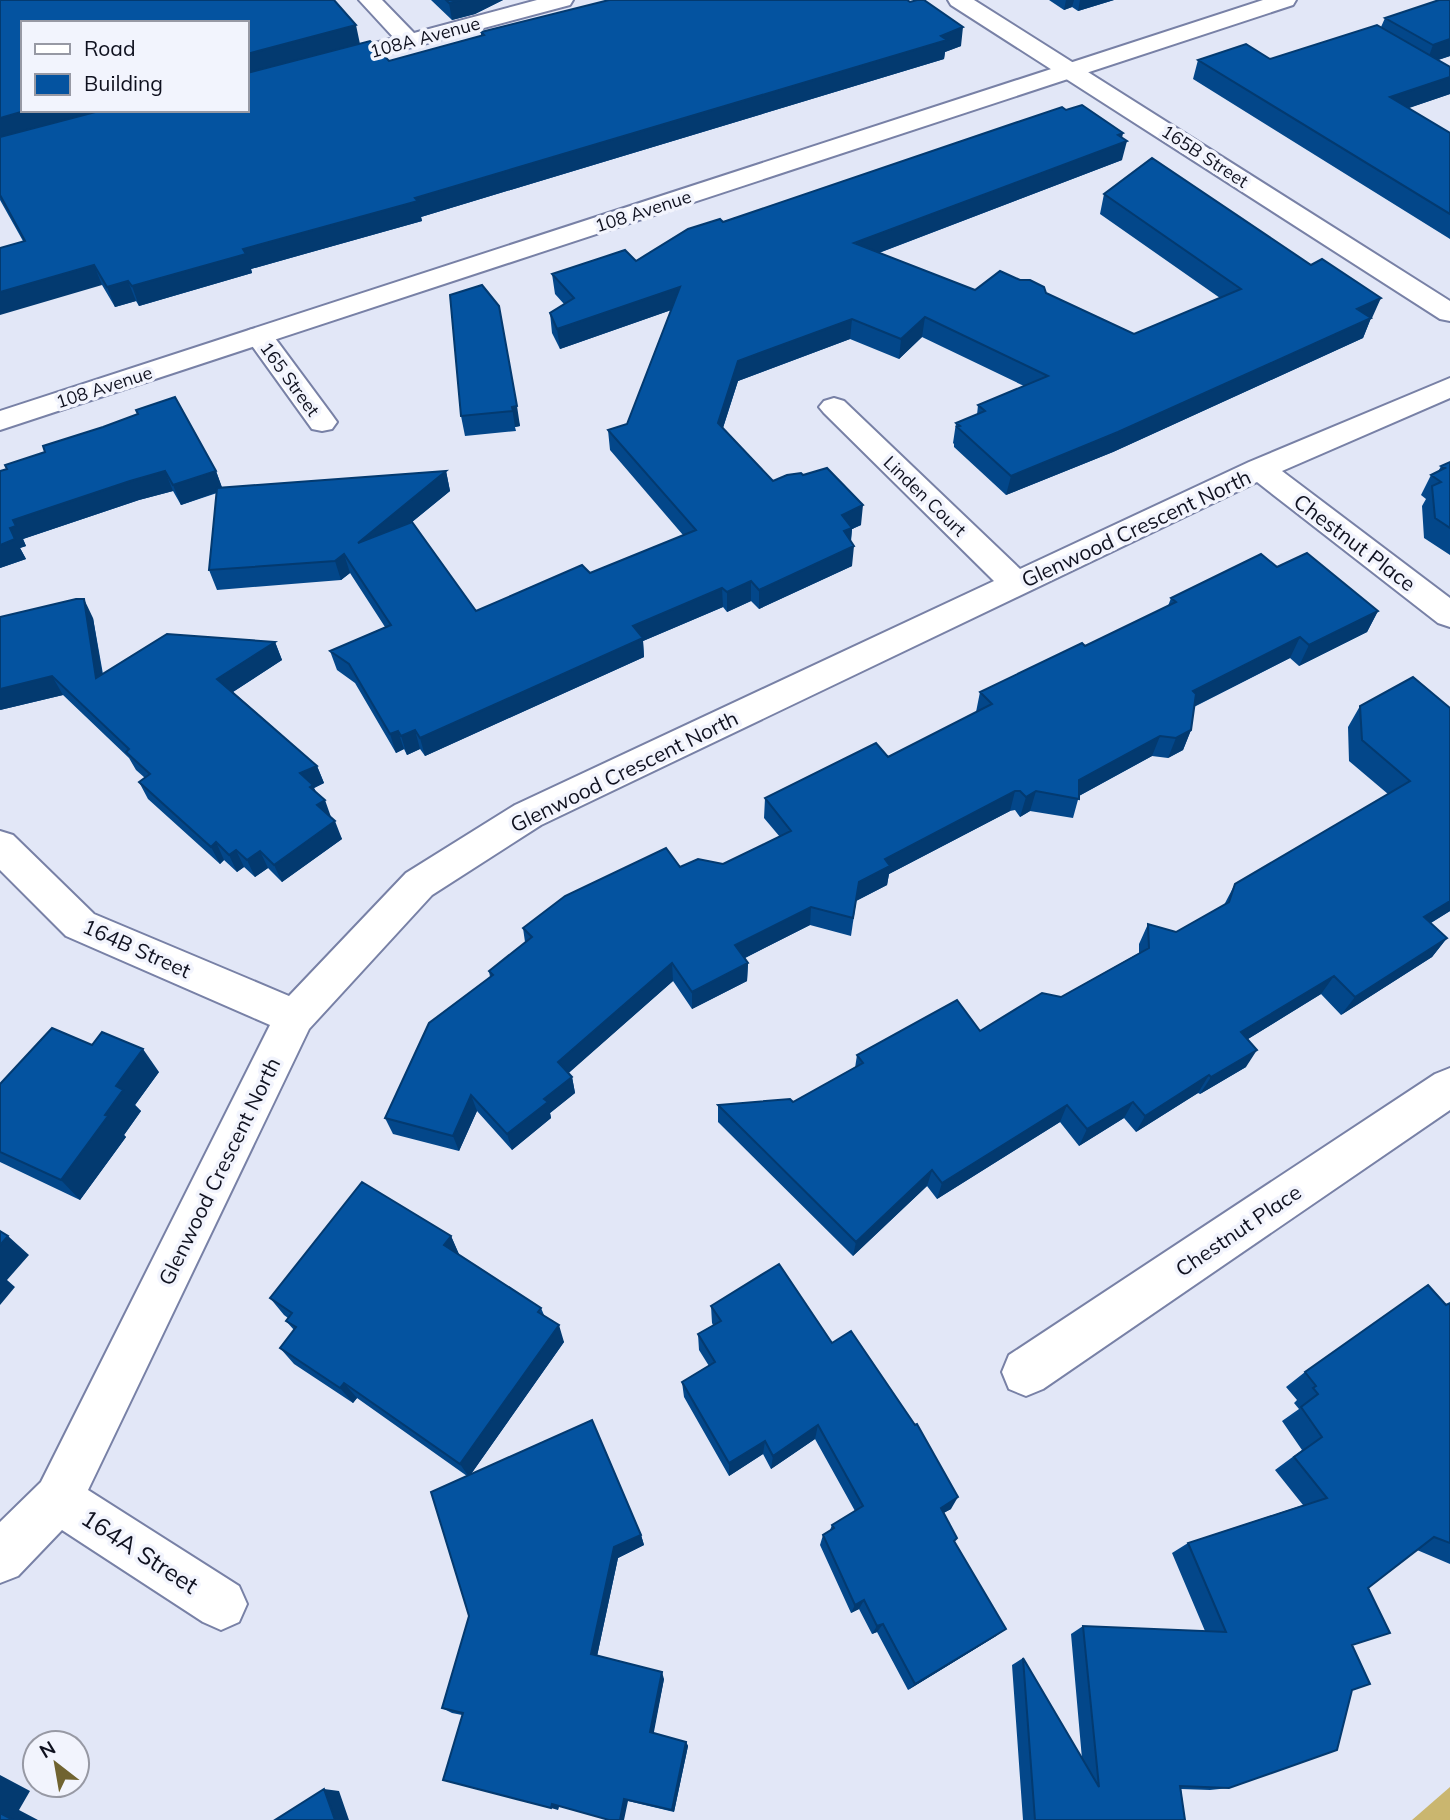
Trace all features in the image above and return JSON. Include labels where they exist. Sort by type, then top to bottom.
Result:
[{"type":"street","points":[[370,0],[409,41]]},
{"type":"street","name":"108A Avenue","points":[[248,84],[562,0]]},
{"type":"street","name":"165B Street","points":[[959,0],[1450,313]]},
{"type":"street","name":"108 Avenue","points":[[0,421],[1285,0]]},
{"type":"street","name":"165 Street","points":[[259,336],[322,422]]},
{"type":"street","name":"Glenwood Crescent North","points":[[0,1558],[58,1499],[295,1017],[419,884],[528,814],[1260,469],[1450,387]]},
{"type":"street","name":"Linden Court","points":[[834,407],[1017,585]]},
{"type":"street","name":"Chestnut Place","points":[[1260,469],[1450,615]]},
{"type":"street","name":"164B Street","points":[[0,846],[80,925],[295,1017]]},
{"type":"street","name":"Chestnut Place","points":[[1026,1372],[1450,1087]]},
{"type":"street","name":"164A Street","points":[[58,1499],[221,1604]]},
{"type":"shaded area","points":[[1450,1787],[1450,1820],[1412,1820]]},
{"type":"building","points":[[0,0],[334,0],[356,25],[248,54],[248,21],[21,21],[21,112],[0,118]]},
{"type":"building","points":[[609,0],[924,0],[963,27],[941,36],[947,40],[415,198],[418,201],[243,249],[246,254],[132,286],[128,281],[107,287],[94,265],[0,292],[0,248],[25,241],[0,195],[0,137],[95,112],[248,112],[248,73],[370,41],[389,61],[484,35],[481,32]]},
{"type":"building","points":[[1439,0],[1450,0],[1450,39],[1433,45],[1385,18]]},
{"type":"building","points":[[1377,25],[1450,67],[1450,77],[1390,97],[1450,133],[1450,214],[1198,60],[1246,44],[1270,59]]},
{"type":"building","points":[[1082,105],[1123,133],[1118,135],[1127,141],[854,243],[975,290],[1000,271],[1020,280],[1030,280],[1044,287],[1046,293],[1134,334],[1241,289],[1104,194],[1152,158],[1311,265],[1322,259],[1381,298],[1357,309],[1371,318],[1118,432],[1011,476],[957,427],[960,426],[956,423],[985,411],[978,405],[1048,376],[925,317],[901,339],[852,319],[738,361],[718,423],[773,481],[787,475],[803,475],[827,468],[863,505],[842,515],[852,528],[844,531],[854,546],[759,590],[751,581],[727,592],[722,588],[633,626],[643,638],[420,738],[415,730],[401,736],[398,731],[390,734],[349,664],[330,651],[391,625],[344,554],[335,561],[209,570],[217,488],[446,471],[358,543],[412,522],[476,611],[582,565],[590,573],[696,530],[608,430],[627,424],[680,287],[557,329],[550,313],[574,298],[552,274],[625,250],[636,261],[688,229],[720,219],[723,222],[1062,107],[1066,110]]},
{"type":"building","points":[[482,285],[499,306],[517,406],[512,407],[513,411],[461,416],[450,295]]},
{"type":"building","points":[[175,397],[216,471],[173,485],[165,471],[13,520],[16,526],[10,528],[15,539],[0,545],[0,471],[7,469],[5,465],[45,452],[43,446],[103,427],[138,414],[136,410]]},
{"type":"building","points":[[1450,462],[1450,528],[1435,518],[1432,486],[1441,482],[1431,475],[1445,468],[1441,466]]},
{"type":"building","points":[[1307,553],[1378,611],[1309,645],[1300,637],[1193,691],[1196,694],[1191,730],[1176,738],[1160,736],[1079,780],[1079,799],[1036,791],[1026,797],[1020,791],[1015,791],[885,859],[890,866],[859,882],[853,918],[811,907],[735,945],[748,963],[692,992],[672,963],[558,1062],[572,1077],[544,1099],[548,1102],[507,1134],[471,1095],[453,1136],[385,1118],[429,1023],[493,975],[489,971],[532,937],[523,928],[565,896],[666,848],[680,867],[698,859],[723,864],[791,831],[765,798],[876,743],[888,757],[992,704],[980,692],[1176,602],[1171,598],[1261,554],[1277,567]]},
{"type":"building","points":[[84,599],[96,678],[167,634],[275,642],[217,679],[317,766],[300,773],[313,785],[310,787],[325,800],[317,805],[335,821],[274,865],[260,851],[247,860],[236,850],[229,855],[216,842],[211,847],[139,782],[150,774],[126,752],[129,749],[52,676],[0,689],[0,617]]},
{"type":"building","points":[[1413,677],[1450,708],[1450,901],[1424,917],[1447,938],[1355,997],[1334,976],[1241,1032],[1257,1050],[1211,1077],[1209,1075],[1145,1116],[1133,1102],[1087,1129],[1067,1105],[942,1183],[932,1170],[856,1242],[718,1105],[790,1099],[793,1102],[863,1063],[857,1055],[957,1000],[980,1031],[1042,993],[1061,997],[1149,948],[1148,924],[1176,932],[1229,902],[1235,884],[1410,781],[1362,740],[1360,706]]},
{"type":"building","points":[[52,1028],[92,1045],[102,1032],[143,1049],[116,1086],[123,1090],[105,1115],[108,1116],[61,1180],[0,1152],[0,1084]]},
{"type":"building","points":[[362,1182],[451,1236],[444,1245],[541,1308],[538,1312],[559,1325],[460,1464],[344,1383],[340,1388],[280,1348],[296,1327],[286,1321],[292,1313],[270,1298]]},
{"type":"building","points":[[0,1231],[8,1236],[0,1245]]},
{"type":"building","points":[[779,1264],[832,1343],[851,1331],[915,1425],[917,1424],[958,1497],[941,1508],[957,1538],[954,1541],[1006,1629],[915,1684],[883,1624],[877,1626],[864,1600],[855,1605],[823,1535],[834,1528],[832,1525],[863,1506],[818,1425],[773,1456],[765,1441],[729,1463],[682,1382],[715,1362],[698,1334],[721,1321],[711,1306]]},
{"type":"building","points":[[1428,1285],[1446,1305],[1450,1303],[1450,1543],[1434,1537],[1368,1588],[1390,1633],[1352,1645],[1370,1684],[1352,1690],[1337,1750],[1229,1788],[1180,1786],[1185,1820],[1035,1820],[1023,1658],[1099,1787],[1083,1626],[1226,1632],[1188,1543],[1327,1498],[1294,1457],[1322,1437],[1301,1407],[1318,1394],[1313,1388],[1316,1386],[1305,1372]]},
{"type":"building","points":[[592,1420],[641,1535],[614,1547],[591,1654],[662,1672],[650,1732],[686,1742],[672,1810],[624,1799],[620,1820],[609,1820],[552,1804],[551,1808],[443,1780],[463,1713],[442,1708],[469,1616],[431,1492]]},
{"type":"building","points":[[324,1789],[335,1820],[275,1820]]},
{"type":"building","points":[[0,1813],[13,1820],[0,1820]]}]
